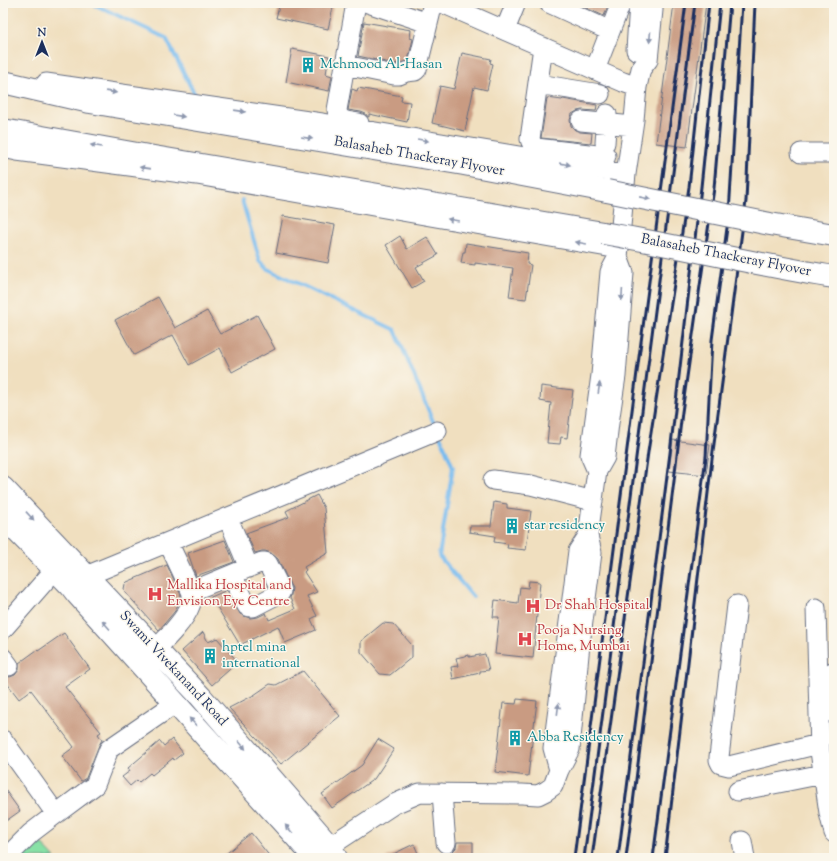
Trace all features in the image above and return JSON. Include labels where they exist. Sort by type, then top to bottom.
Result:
[{"type":"main road","name":"Balasaheb Thackeray Flyover","points":[[3,82],[90,102],[464,164],[834,236]]},
{"type":"main road","name":"Balasaheb Thackeray Flyover","points":[[3,130],[640,239],[794,271],[834,277]]},
{"type":"main road","name":"Swami Vivekanand Road","points":[[3,488],[61,563]]},
{"type":"main road","name":"Swami Vivekanand Road","points":[[3,517],[61,563],[156,649],[201,697],[324,855]]},
{"type":"main road","name":"Swami Vivekanand Road","points":[[78,580],[76,594],[176,703],[324,855]]},
{"type":"street","points":[[356,3],[337,110],[338,114],[343,120],[406,130]]},
{"type":"street","points":[[368,3],[428,23]]},
{"type":"street","points":[[345,65],[394,75],[417,70],[433,3]]},
{"type":"street","points":[[442,3],[637,87]]},
{"type":"street","points":[[505,30],[516,3]]},
{"type":"street","points":[[549,3],[610,31]]},
{"type":"street","points":[[595,70],[621,3]]},
{"type":"street","points":[[639,3],[636,60],[641,69]]},
{"type":"street","points":[[324,855],[394,804],[420,793],[538,795],[553,786],[570,748],[570,676],[580,591],[578,551],[588,536],[593,501],[597,471],[590,455],[602,422],[610,356],[616,259],[626,174],[637,87],[641,69],[648,60],[653,3]]},
{"type":"street","points":[[543,47],[530,139],[533,146],[536,148],[605,149],[606,119]]},
{"type":"street","points":[[3,77],[322,123],[626,174]]},
{"type":"street","points":[[538,84],[600,94]]},
{"type":"street","points":[[581,121],[606,119],[633,126]]},
{"type":"street","points":[[3,148],[197,175],[616,259]]},
{"type":"street","points":[[801,153],[834,153]]},
{"type":"street","points":[[791,220],[834,227]]},
{"type":"street","points":[[78,580],[437,431]]},
{"type":"street","points":[[493,480],[531,485],[593,501]]},
{"type":"street","points":[[228,518],[249,568]]},
{"type":"street","points":[[156,649],[166,640],[190,607],[192,593],[168,542]]},
{"type":"street","points":[[192,593],[197,589],[262,562],[268,564],[281,591],[280,593],[253,607],[250,607],[247,606],[232,575]]},
{"type":"street","points":[[3,629],[61,563]]},
{"type":"street","points":[[737,604],[719,756],[721,764],[729,766],[819,744]]},
{"type":"street","points":[[816,608],[819,744],[829,813],[834,833]]},
{"type":"street","points":[[834,671],[834,713]]},
{"type":"street","points":[[6,858],[31,833],[95,785],[109,749],[176,703]]},
{"type":"street","points":[[3,740],[56,814]]},
{"type":"street","points":[[738,791],[823,774]]},
{"type":"street","points":[[442,793],[446,843]]},
{"type":"green space","points":[[31,833],[55,858],[6,858]]},
{"type":"building","points":[[280,3],[334,3],[328,29],[276,18]]},
{"type":"building","points":[[575,3],[609,3],[604,16]]},
{"type":"building","points":[[674,3],[706,3],[687,147],[656,143]]},
{"type":"building","points":[[364,22],[411,30],[410,38],[413,39],[408,61],[395,64],[358,56]]},
{"type":"building","name":"Mehmood Al-Hasan","points":[[292,49],[329,56],[326,74],[332,76],[329,91],[286,82]]},
{"type":"building","points":[[462,53],[491,59],[490,63],[493,64],[487,90],[474,87],[465,131],[432,123],[440,86],[454,89]]},
{"type":"building","points":[[358,88],[402,96],[401,101],[410,102],[407,122],[369,114],[369,117],[361,112],[348,110],[352,89],[357,91]]},
{"type":"building","points":[[547,98],[563,99],[597,105],[596,111],[577,111],[572,114],[570,120],[571,126],[575,130],[592,133],[591,143],[541,138]]},
{"type":"building","points":[[283,216],[335,225],[328,263],[276,253]]},
{"type":"building","points":[[400,236],[407,249],[427,237],[438,255],[416,267],[424,281],[412,288],[386,245]]},
{"type":"building","points":[[466,243],[528,253],[527,264],[531,265],[526,299],[509,297],[513,268],[475,263],[475,265],[461,263],[463,252],[465,252]]},
{"type":"building","points":[[158,297],[175,328],[207,311],[220,334],[257,315],[275,349],[232,372],[220,348],[189,365],[173,335],[134,355],[115,320]]},
{"type":"building","points":[[541,386],[573,390],[567,438],[561,437],[560,444],[547,443],[551,403],[540,401]]},
{"type":"building","points":[[673,440],[710,445],[706,475],[669,471]]},
{"type":"building","points":[[317,495],[324,508],[328,553],[304,567],[306,570],[304,572],[317,592],[307,596],[317,616],[311,619],[316,630],[285,643],[278,626],[240,645],[211,597],[227,590],[240,614],[250,618],[258,617],[266,613],[269,620],[295,609],[290,598],[292,588],[278,559],[271,553],[265,551],[255,553],[246,533],[289,517],[286,511]]},
{"type":"building","name":"star residency","points":[[494,502],[507,504],[507,508],[531,511],[526,550],[507,548],[508,544],[494,542],[495,536],[469,532],[470,526],[491,526]]},
{"type":"building","points":[[225,540],[234,562],[196,576],[188,553]]},
{"type":"building","points":[[167,565],[181,598],[175,611],[159,630],[124,589],[127,582]]},
{"type":"building","points":[[529,581],[540,582],[533,658],[495,654],[499,617],[493,617],[495,600],[518,603],[520,587],[528,588]]},
{"type":"building","points":[[383,623],[393,624],[412,645],[412,657],[390,675],[380,674],[361,652],[361,641]]},
{"type":"building","name":"hptel mina international","points":[[203,632],[208,642],[217,638],[238,662],[212,685],[182,651]]},
{"type":"building","points":[[64,633],[90,669],[65,687],[101,732],[98,734],[102,740],[86,778],[81,781],[62,756],[74,747],[31,690],[19,699],[3,678],[4,675],[10,677],[15,675],[19,670],[19,663]]},
{"type":"building","points":[[485,654],[489,670],[480,671],[480,673],[453,679],[451,667],[458,666],[456,658]]},
{"type":"building","points":[[303,671],[340,716],[281,764],[229,708],[254,695],[270,684],[276,685]]},
{"type":"building","name":"Abba Residency","points":[[517,699],[537,701],[528,776],[495,772],[503,703],[516,704]]},
{"type":"building","points":[[172,739],[183,753],[174,760],[173,758],[152,775],[150,773],[139,782],[137,780],[130,786],[122,777],[130,771],[128,768],[160,741],[164,746]]},
{"type":"building","points":[[378,739],[394,749],[374,779],[332,808],[322,794],[362,765]]},
{"type":"building","points":[[3,787],[20,811],[3,823]]},
{"type":"building","points":[[251,833],[271,858],[221,858]]},
{"type":"building","points":[[457,842],[473,842],[473,858],[451,858],[451,853],[456,848]]},
{"type":"building","points":[[414,844],[420,858],[385,858]]},
{"type":"waterway","points":[[91,3],[166,38],[196,97]]},
{"type":"waterway","points":[[242,200],[260,261],[268,269],[395,330],[435,426]]},
{"type":"waterway","points":[[440,436],[453,467],[439,556],[473,597]]},
{"type":"railway","points":[[574,858],[686,3]]},
{"type":"railway","points":[[584,858],[695,3]]},
{"type":"railway","points":[[592,858],[648,452],[689,187],[709,3]]},
{"type":"railway","points":[[618,858],[670,453],[701,187],[720,3]]},
{"type":"railway","points":[[626,858],[682,412],[714,188],[730,3]]},
{"type":"railway","points":[[653,858],[706,457],[712,340],[729,213],[742,3]]},
{"type":"railway","points":[[665,858],[712,459],[746,201],[755,3]]},
{"type":"place","name":"Mehmood Al-Hasan","points":[[308,65]]},
{"type":"place","name":"star residency","points":[[512,526]]},
{"type":"place","name":"Mallika Hospital and Envision Eye Centre","points":[[155,594]]},
{"type":"place","name":"Dr Shah Hospital","points":[[533,606]]},
{"type":"place","name":"Pooja Nursing Home, Mumbai","points":[[525,639]]},
{"type":"place","name":"hptel mina international","points":[[210,656]]},
{"type":"place","name":"Abba Residency","points":[[515,738]]}]
